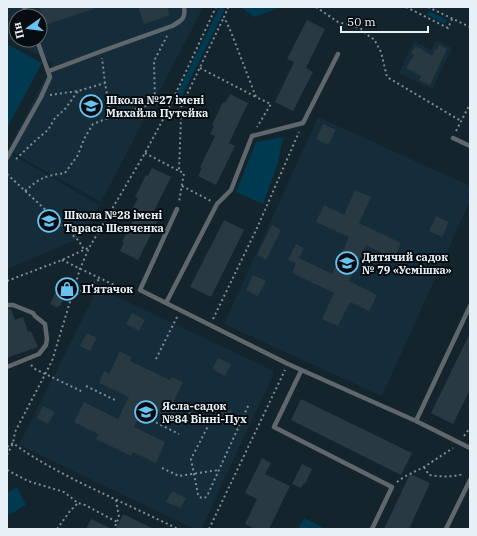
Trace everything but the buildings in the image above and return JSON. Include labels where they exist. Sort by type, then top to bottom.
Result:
[{"type":"lane","points":[[48,72],[172,26],[182,20],[185,13],[184,7]]},
{"type":"lane","points":[[7,158],[41,97],[50,77],[40,48]]},
{"type":"lane","points":[[166,303],[217,204],[231,190],[252,136],[303,123],[338,54]]},
{"type":"lane","points":[[453,138],[470,146]]},
{"type":"lane","points":[[178,209],[140,290],[301,371],[416,421],[470,448]]},
{"type":"lane","points":[[7,305],[30,312],[44,324],[47,340],[46,345],[39,354],[7,367]]},
{"type":"lane","points":[[416,421],[470,306]]},
{"type":"lane","points":[[301,371],[274,427],[392,487],[372,529]]},
{"type":"lane","points":[[446,529],[470,480]]},
{"type":"path","points":[[7,455],[14,443],[15,432],[53,358],[80,269],[89,248],[145,153],[168,110],[216,7]]},
{"type":"path","points":[[179,171],[181,107],[228,7]]},
{"type":"path","points":[[316,7],[338,22],[360,28],[374,39],[381,52],[387,77],[461,121]]},
{"type":"path","points":[[406,7],[448,28],[452,19]]},
{"type":"path","points":[[428,7],[470,27]]},
{"type":"path","points":[[224,17],[256,97]]},
{"type":"path","points":[[25,191],[44,176],[65,173],[78,155],[92,124],[155,103],[154,61],[172,26]]},
{"type":"path","points":[[102,51],[105,83],[111,117]]},
{"type":"path","points":[[200,68],[271,104],[257,125],[252,136]]},
{"type":"path","points":[[41,97],[78,91],[105,83]]},
{"type":"path","points":[[12,164],[48,130],[55,118],[65,109],[78,91]]},
{"type":"path","points":[[453,138],[470,104]]},
{"type":"path","points":[[168,110],[181,117]]},
{"type":"path","points":[[210,325],[258,226],[303,123]]},
{"type":"path","points":[[145,153],[184,173],[178,209]]},
{"type":"path","points":[[7,174],[79,241],[84,250]]},
{"type":"path","points":[[182,186],[217,204]]},
{"type":"path","points":[[7,281],[89,248]]},
{"type":"path","points":[[62,260],[135,295]]},
{"type":"path","points":[[71,298],[100,278]]},
{"type":"path","points":[[156,359],[177,316]]},
{"type":"path","points":[[28,358],[32,368],[83,392]]},
{"type":"path","points":[[209,529],[285,369]]},
{"type":"path","points":[[86,386],[117,401]]},
{"type":"path","points":[[189,413],[206,422],[207,426],[191,459],[198,494],[203,498],[207,496],[249,404]]},
{"type":"path","points":[[147,418],[179,434]]},
{"type":"path","points":[[7,447],[14,443]]},
{"type":"path","points":[[14,443],[23,451],[49,467],[178,529]]},
{"type":"path","points":[[392,487],[404,477],[424,467],[460,443]]},
{"type":"path","points":[[424,467],[429,476],[455,476],[470,472]]},
{"type":"path","points":[[162,468],[179,476],[219,470]]},
{"type":"path","points":[[7,470],[28,481],[64,492],[78,503],[85,505],[117,522]]},
{"type":"path","points":[[114,529],[119,517],[116,500]]},
{"type":"path","points":[[57,529],[78,503]]},
{"type":"shaded area","name":"Школа №27 імені Михайла Путейка","points":[[7,7],[203,7],[101,202],[8,150],[53,63],[25,48],[48,48],[48,8],[8,8],[8,39]]},
{"type":"shaded area","points":[[220,7],[225,9],[180,100],[175,97]]},
{"type":"shaded area","points":[[241,7],[282,7],[254,17]]},
{"type":"shaded area","points":[[429,11],[447,20],[445,24],[427,15]]},
{"type":"shaded area","points":[[436,40],[452,48],[432,89],[399,73],[414,41],[431,50]]},
{"type":"shaded area","points":[[7,44],[8,48],[14,48],[42,63],[7,128]]},
{"type":"shaded area","name":"Дитячий садок № 79 «Усмішка»","points":[[318,117],[470,186],[470,201],[382,396],[224,324]]},
{"type":"shaded area","points":[[283,137],[278,163],[263,204],[236,192],[256,142]]},
{"type":"shaded area","name":"Школа №28 імені Тараса Шевченка","points":[[7,152],[99,205],[82,237],[7,269]]},
{"type":"shaded area","name":"Ясла-садок №84 Вінні-Пух","points":[[98,288],[272,370],[274,373],[201,529],[195,529],[19,445]]},
{"type":"shaded area","points":[[17,487],[26,505],[7,516],[7,493]]},
{"type":"shaded area","points":[[304,518],[326,529],[298,529]]},
{"type":"place","name":"Школа №27 імені Михайла Путейка","points":[[91,106]]},
{"type":"place","name":"Школа №28 імені Тараса Шевченка","points":[[49,221]]},
{"type":"place","name":"Дитячий садок № 79 «Усмішка»","points":[[347,263]]},
{"type":"place","name":"П'ятачок","points":[[67,289]]},
{"type":"place","name":"Ясла-садок №84 Вінні-Пух","points":[[146,412]]}]
